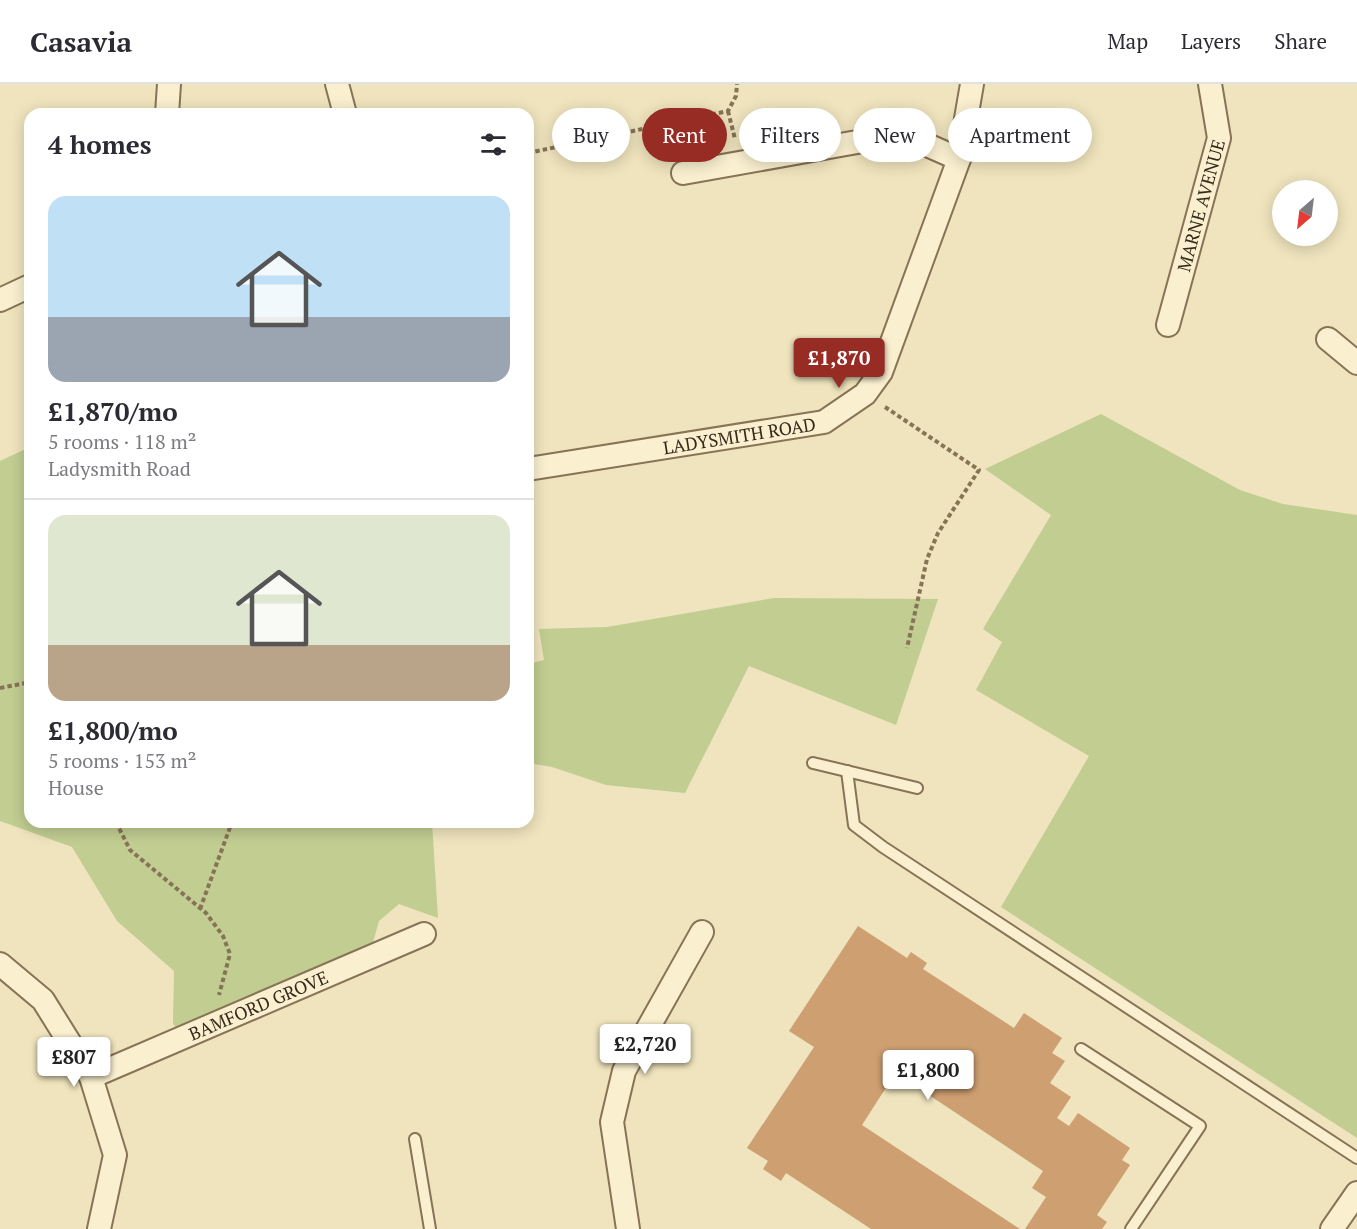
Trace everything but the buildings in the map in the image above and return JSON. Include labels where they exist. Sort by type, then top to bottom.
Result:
[{"type":"street","points":[[167,108],[169,84]]},
{"type":"street","points":[[337,84],[343,108]]},
{"type":"street","name":"LADYSMITH ROAD","points":[[968,108],[972,84]]},
{"type":"street","name":"MARNE AVENUE","points":[[1168,325],[1219,138],[1210,84]]},
{"type":"street","points":[[683,173],[902,134],[948,154]]},
{"type":"street","name":"LADYSMITH ROAD","points":[[534,468],[824,422],[865,394],[881,372],[958,162]]},
{"type":"street","points":[[0,300],[24,289]]},
{"type":"street","points":[[1328,339],[1357,363]]},
{"type":"street","points":[[628,1229],[612,1122],[624,1071],[702,932]]},
{"type":"street","name":"BAMFORD GROVE","points":[[91,1077],[424,934]]},
{"type":"street","points":[[0,964],[43,1000],[91,1077],[115,1155],[99,1229]]},
{"type":"street","points":[[1332,1229],[1357,1193]]},
{"type":"lane","points":[[813,763],[917,788]]},
{"type":"lane","points":[[847,771],[854,825],[1357,1158]]},
{"type":"lane","points":[[1081,1049],[1200,1126],[1131,1229]]},
{"type":"lane","points":[[415,1139],[430,1229]]},
{"type":"path","points":[[534,152],[728,111],[736,96],[737,84]]},
{"type":"path","points":[[865,394],[980,470],[938,533],[927,559],[908,648]]},
{"type":"path","points":[[0,688],[24,684]]},
{"type":"path","points":[[119,828],[130,850],[200,909],[223,936],[230,954],[218,1000],[200,1030]]},
{"type":"path","points":[[200,909],[230,828]]},
{"type":"green space","points":[[1101,414],[1240,490],[1283,504],[1357,515],[1357,1138],[1001,907],[1089,756],[976,690],[1002,642],[983,629],[1051,515],[985,469]]},
{"type":"green space","points":[[24,450],[24,828],[432,828],[438,918],[399,904],[379,921],[372,946],[179,1031],[173,1024],[174,971],[117,921],[72,847],[0,821],[0,461]]},
{"type":"green space","points":[[774,598],[938,599],[896,725],[749,666],[685,793],[606,785],[552,767],[534,764],[534,662],[544,660],[539,629],[607,627]]}]
